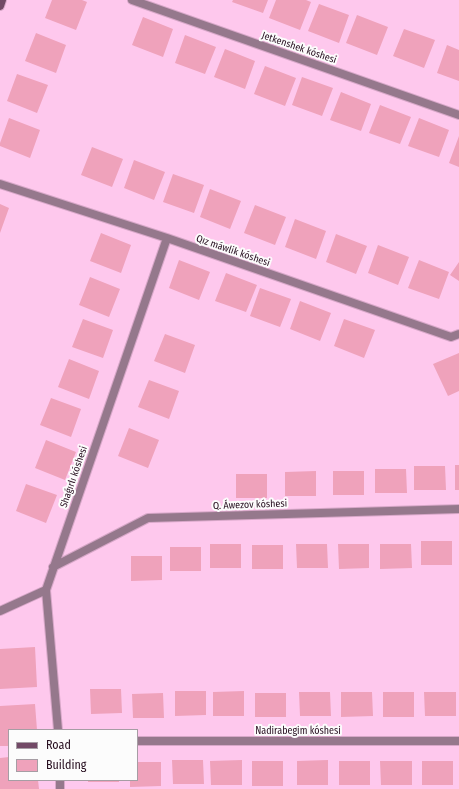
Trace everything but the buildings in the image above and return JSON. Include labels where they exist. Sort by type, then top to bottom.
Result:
[{"type":"main road","points":[[0,6],[2,0]]},
{"type":"street","name":"Jetkenshek kóshesi","points":[[132,0],[459,115]]},
{"type":"street","name":"Qız máwlik kóshesi","points":[[0,184],[167,238],[451,337],[459,334]]},
{"type":"street","name":"Shaǵırlı kóshesi","points":[[58,729],[46,590],[167,238]]},
{"type":"street","name":"Q. Áwezov kóshesi","points":[[53,567],[148,518],[459,509]]},
{"type":"street","points":[[0,612],[46,590]]},
{"type":"street","name":"Nadirabegim kóshesi","points":[[138,741],[459,741]]}]
